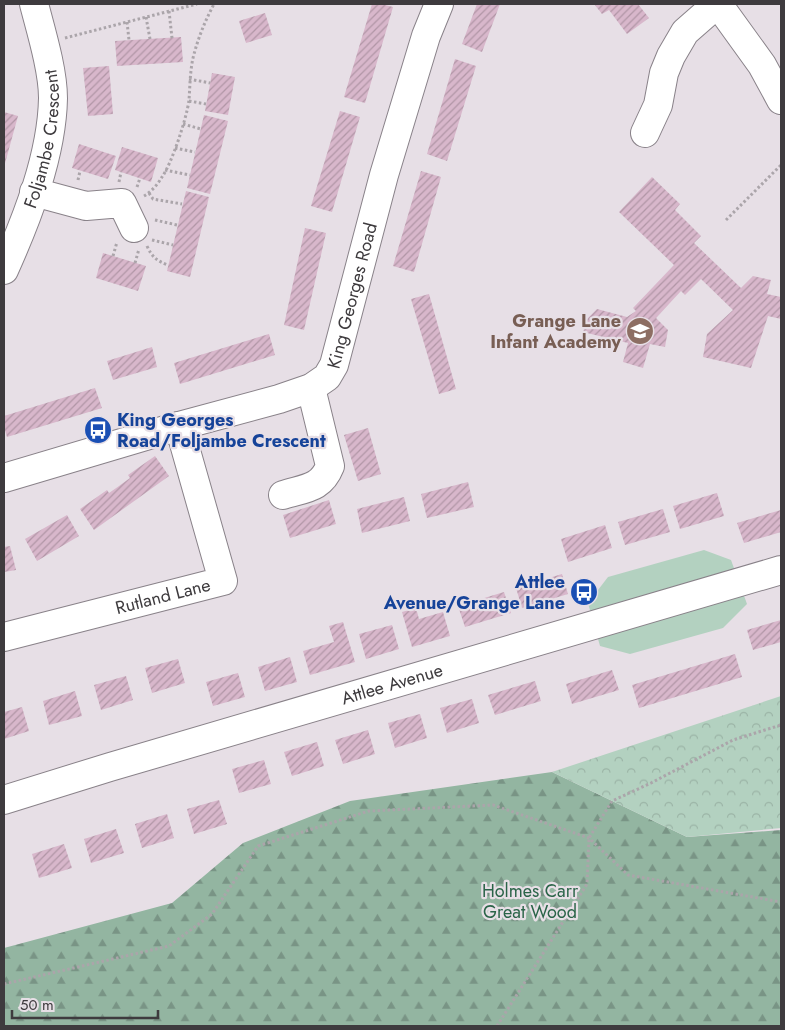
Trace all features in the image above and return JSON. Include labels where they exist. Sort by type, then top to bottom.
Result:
[{"type":"street","name":"Foljambe Crescent","points":[[4,270],[23,227],[40,173],[50,127],[53,96],[44,43],[34,4]]},
{"type":"street","name":"King Georges Road","points":[[4,478],[278,399],[311,388],[327,377],[334,365],[384,175],[426,36],[439,4]]},
{"type":"street","points":[[646,133],[658,105],[664,74],[671,56],[685,32],[718,4],[762,64],[781,100]]},
{"type":"street","points":[[34,192],[86,206],[122,204],[138,229]]},
{"type":"street","points":[[283,495],[319,483],[326,475],[330,466],[311,388]]},
{"type":"street","name":"Rutland Lane","points":[[4,637],[223,581],[179,426]]},
{"type":"street","name":"Attlee Avenue","points":[[4,800],[119,764],[781,570]]},
{"type":"path","points":[[44,43],[198,4]]},
{"type":"path","points":[[168,265],[159,262],[152,256],[138,229],[149,193],[163,176],[175,148],[189,101],[189,79],[202,28],[214,4]]},
{"type":"path","points":[[169,11],[172,38]]},
{"type":"path","points":[[146,17],[150,39]]},
{"type":"path","points":[[127,22],[129,40]]},
{"type":"path","points":[[189,79],[210,83]]},
{"type":"path","points":[[189,101],[206,104]]},
{"type":"path","points":[[183,124],[201,129]]},
{"type":"path","points":[[175,148],[195,152]]},
{"type":"path","points":[[726,220],[781,166]]},
{"type":"path","points":[[165,170],[190,175]]},
{"type":"path","points":[[149,193],[153,198],[182,204]]},
{"type":"path","points":[[138,229],[173,245]]},
{"type":"path","points":[[497,1026],[587,884],[589,838],[612,801],[651,784],[733,740],[781,725]]},
{"type":"path","points":[[4,984],[169,946],[212,914],[258,846],[369,811],[493,805],[589,838],[628,875],[781,902]]},
{"type":"green space","points":[[704,550],[731,560],[747,604],[723,628],[630,654],[600,646],[588,603],[608,577]]},
{"type":"green space","points":[[781,696],[781,828],[687,837],[552,772]]},
{"type":"green space","name":"Holmes Carr Great Wood","points":[[552,772],[687,837],[781,830],[781,1026],[4,1026],[4,948],[172,903],[243,843],[350,801]]},
{"type":"building","points":[[372,4],[393,7],[365,103],[344,97]]},
{"type":"building","points":[[477,4],[500,4],[482,52],[462,44]]},
{"type":"building","points":[[594,4],[638,4],[649,18],[627,34],[609,10],[602,14]]},
{"type":"building","points":[[265,13],[272,35],[246,43],[239,21]]},
{"type":"building","points":[[181,37],[183,62],[117,66],[115,41]]},
{"type":"building","points":[[455,59],[476,66],[447,161],[427,154]]},
{"type":"building","points":[[109,66],[113,114],[88,116],[83,68]]},
{"type":"building","points":[[212,73],[235,77],[228,115],[205,111]]},
{"type":"building","points":[[340,111],[360,117],[332,212],[311,206]]},
{"type":"building","points":[[4,112],[18,116],[4,167]]},
{"type":"building","points":[[204,115],[228,121],[210,194],[187,188]]},
{"type":"building","points":[[79,144],[116,156],[108,179],[72,168]]},
{"type":"building","points":[[122,147],[158,158],[151,182],[115,170]]},
{"type":"building","points":[[421,171],[441,177],[414,272],[393,266]]},
{"type":"building","points":[[652,177],[680,204],[675,210],[701,236],[694,243],[741,288],[753,276],[771,280],[767,294],[781,297],[781,319],[768,316],[751,368],[703,357],[707,334],[733,310],[701,279],[685,295],[681,291],[656,318],[668,330],[665,347],[650,344],[643,368],[623,362],[628,343],[583,332],[587,319],[597,309],[627,317],[636,311],[633,308],[674,265],[619,212]]},
{"type":"building","points":[[186,191],[209,197],[190,277],[167,271]]},
{"type":"building","points":[[305,228],[326,233],[304,330],[284,325]]},
{"type":"building","points":[[103,253],[146,266],[138,291],[96,278]]},
{"type":"building","points":[[429,294],[456,389],[439,394],[411,299]]},
{"type":"building","points":[[269,334],[275,355],[180,384],[174,363]]},
{"type":"building","points":[[152,347],[157,367],[113,380],[107,361]]},
{"type":"building","points":[[95,388],[102,408],[7,437],[4,427],[4,416]]},
{"type":"building","points":[[368,428],[381,474],[358,481],[344,435]]},
{"type":"building","points":[[155,456],[169,476],[94,530],[80,509],[107,490],[109,493],[119,486],[130,478],[128,475]]},
{"type":"building","points":[[468,482],[474,507],[427,518],[421,494]]},
{"type":"building","points":[[717,493],[724,516],[680,529],[673,506]]},
{"type":"building","points":[[404,497],[410,521],[362,533],[357,509]]},
{"type":"building","points":[[329,500],[336,524],[290,538],[283,515]]},
{"type":"building","points":[[663,509],[670,532],[625,545],[618,522]]},
{"type":"building","points":[[781,510],[781,532],[744,543],[737,523]]},
{"type":"building","points":[[67,515],[79,536],[37,561],[25,539]]},
{"type":"building","points":[[605,525],[612,548],[568,562],[561,539]]},
{"type":"building","points":[[10,546],[16,570],[4,572],[4,547]]},
{"type":"building","points":[[562,574],[568,594],[522,608],[516,588]]},
{"type":"building","points":[[504,592],[511,613],[465,627],[458,606]]},
{"type":"building","points":[[416,608],[419,619],[443,612],[450,636],[412,647],[402,612]]},
{"type":"building","points":[[781,620],[781,642],[753,650],[747,630]]},
{"type":"building","points":[[343,622],[355,662],[310,675],[303,651],[334,642],[329,626]]},
{"type":"building","points":[[392,625],[399,649],[366,659],[359,634]]},
{"type":"building","points":[[735,654],[742,677],[639,708],[632,685]]},
{"type":"building","points":[[290,657],[297,682],[265,691],[258,667]]},
{"type":"building","points":[[178,659],[185,683],[152,693],[145,668]]},
{"type":"building","points":[[612,670],[619,690],[572,704],[566,684]]},
{"type":"building","points":[[238,673],[245,697],[213,706],[206,682]]},
{"type":"building","points":[[126,676],[133,700],[101,710],[94,685]]},
{"type":"building","points":[[535,681],[541,701],[495,715],[488,695]]},
{"type":"building","points":[[75,691],[82,716],[49,725],[43,701]]},
{"type":"building","points":[[472,699],[479,723],[447,733],[440,708]]},
{"type":"building","points":[[22,707],[29,731],[4,739],[4,712]]},
{"type":"building","points":[[420,714],[427,738],[395,748],[388,723]]},
{"type":"building","points":[[368,730],[375,754],[343,764],[335,740]]},
{"type":"building","points":[[317,742],[324,766],[292,776],[284,752]]},
{"type":"building","points":[[264,760],[271,784],[239,793],[232,769]]},
{"type":"building","points":[[219,800],[227,824],[194,834],[187,809]]},
{"type":"building","points":[[167,814],[174,838],[142,848],[135,824]]},
{"type":"building","points":[[116,829],[124,853],[91,863],[84,839]]},
{"type":"building","points":[[64,844],[72,868],[39,878],[32,854]]},
{"type":"place","name":"Grange Lane Infant Academy","points":[[640,331]]},
{"type":"place","name":"King Georges Road/Foljambe Crescent","points":[[98,430]]},
{"type":"place","name":"Attlee Avenue/Grange Lane","points":[[584,592]]}]
